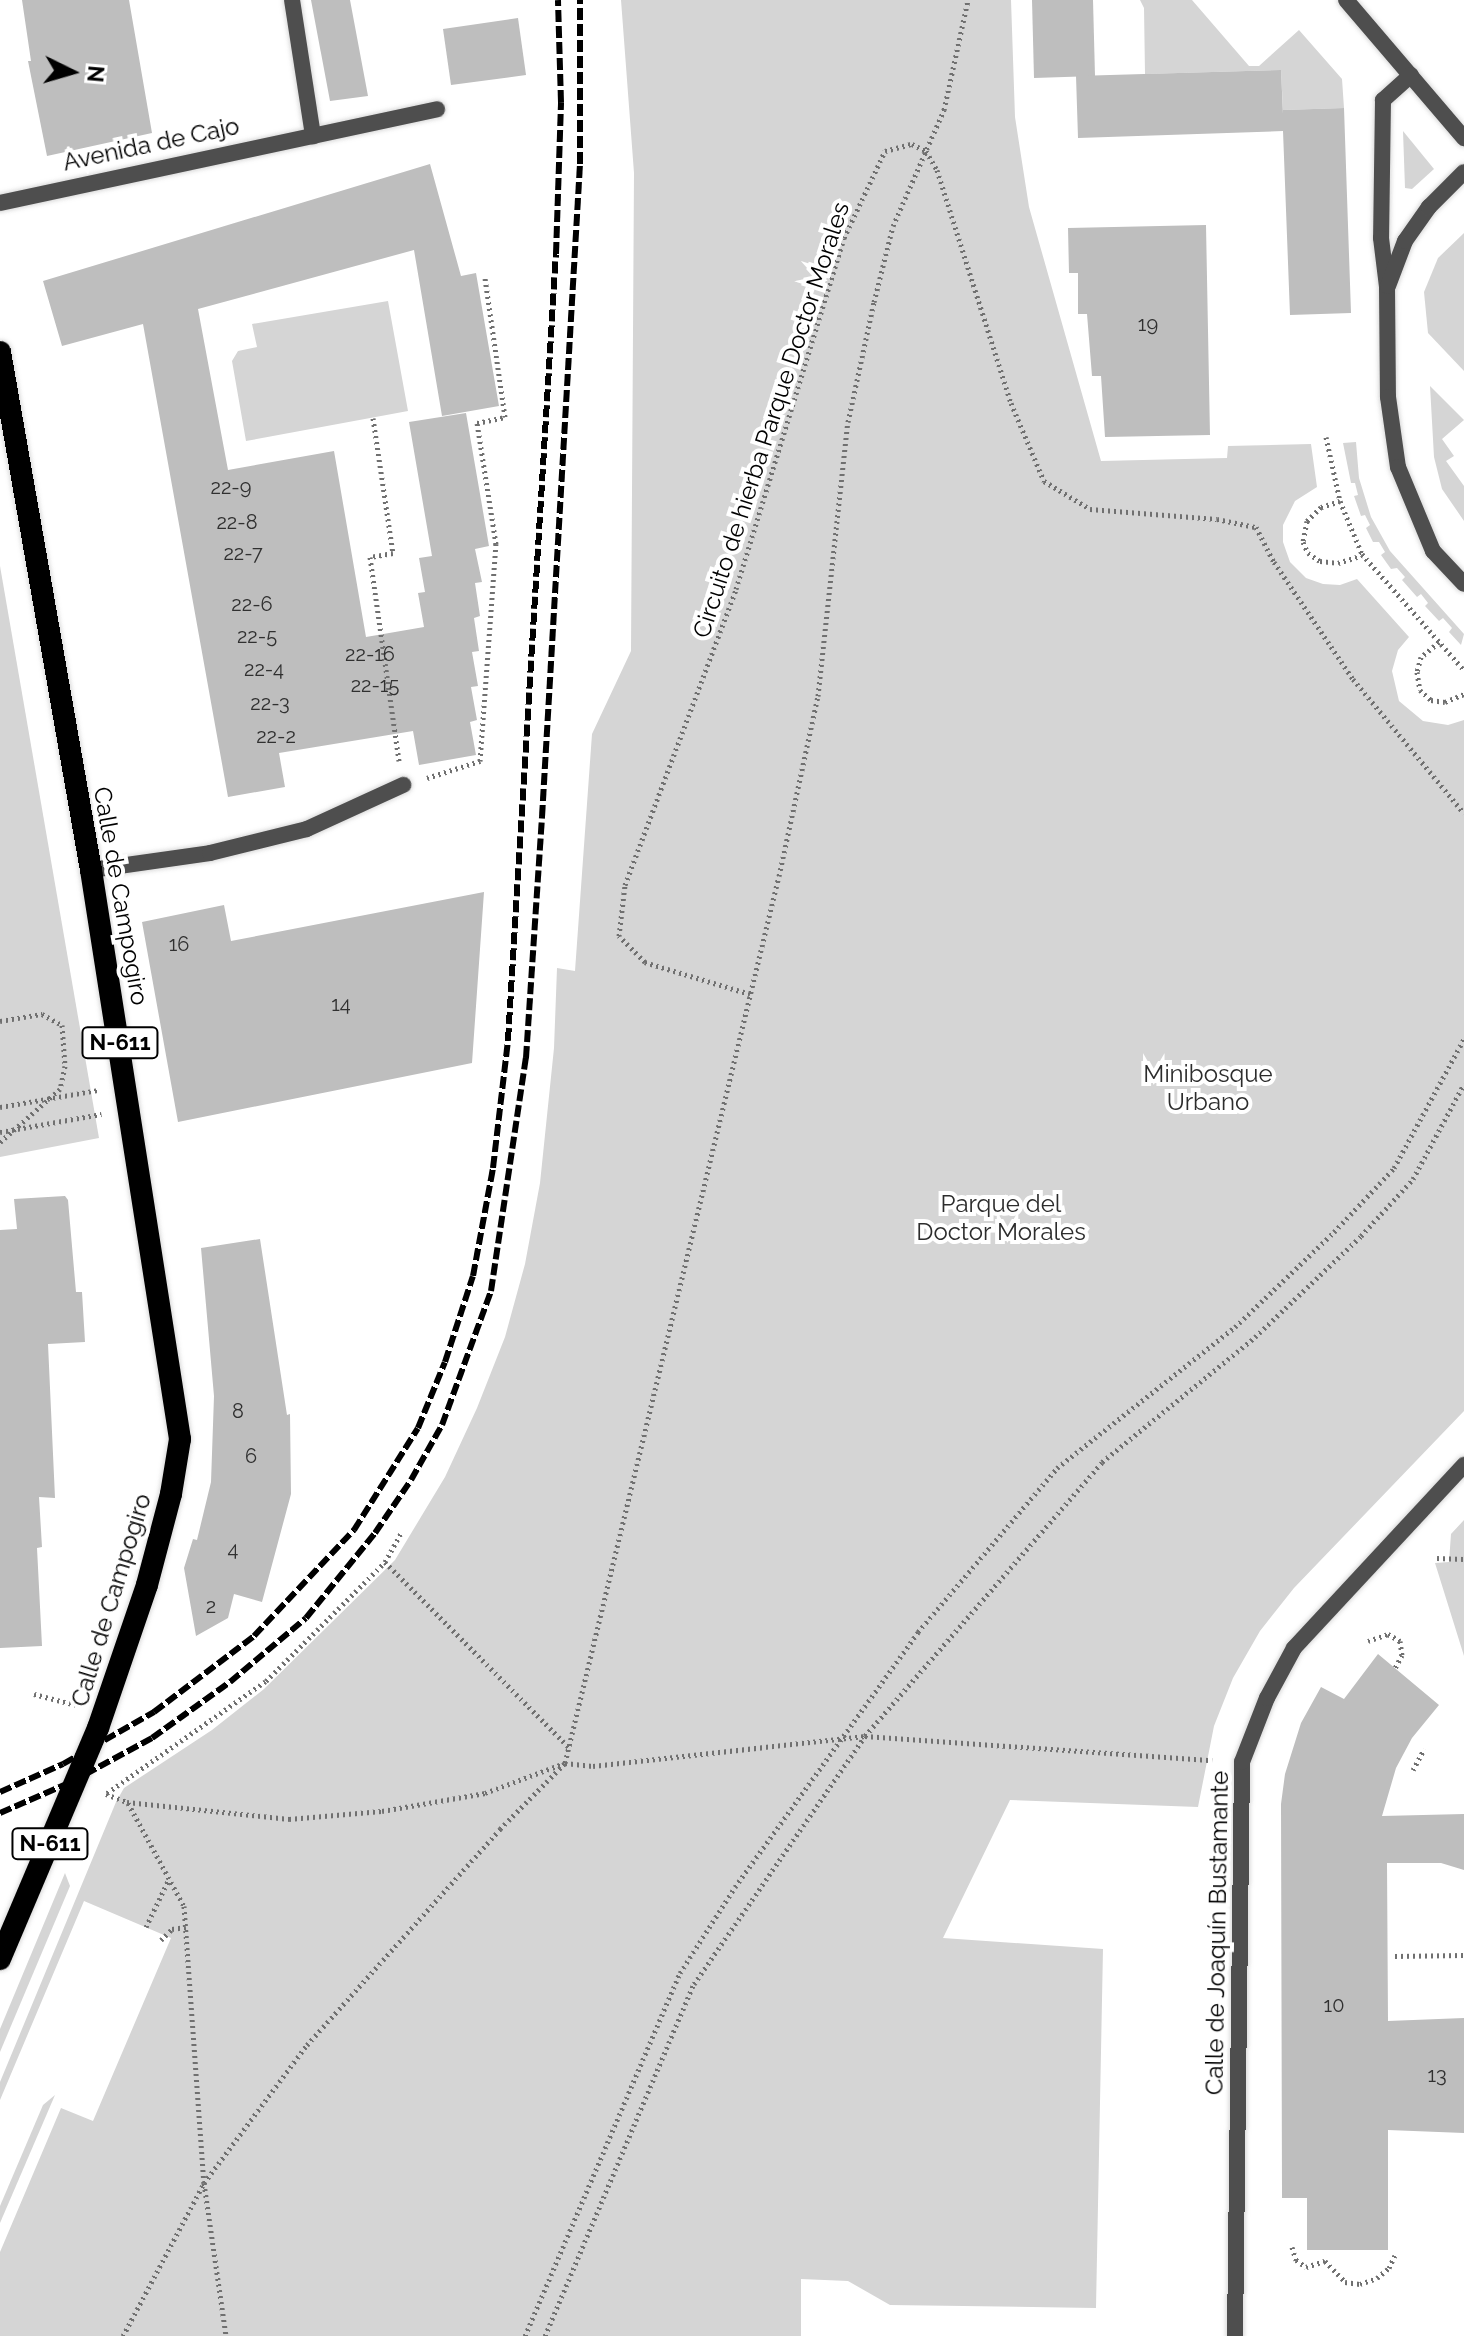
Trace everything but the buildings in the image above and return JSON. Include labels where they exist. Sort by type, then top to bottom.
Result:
[{"type":"highway","name":"Calle de Campogiro","points":[[0,352],[91,870],[180,1439],[171,1494],[147,1585],[101,1720]]},
{"type":"highway","name":"N-611","points":[[0,1959],[101,1720]]},
{"type":"street","points":[[292,0],[313,136]]},
{"type":"street","points":[[1346,0],[1464,138]]},
{"type":"street","points":[[1411,75],[1383,100],[1381,238],[1387,287],[1387,386],[1398,467],[1433,551],[1464,584]]},
{"type":"street","name":"Avenida de Cajo","points":[[0,203],[437,109]]},
{"type":"street","points":[[1387,287],[1405,241],[1429,207],[1464,172]]},
{"type":"street","points":[[91,870],[210,853],[307,829],[403,785]]},
{"type":"street","name":"Calle de Joaquín Bustamante","points":[[1235,2336],[1242,1762],[1267,1698],[1294,1648],[1464,1465]]},
{"type":"path","points":[[123,2336],[204,2183],[307,2045],[500,1829],[565,1763],[750,994],[818,696],[848,422],[893,226],[944,110],[968,0]]},
{"type":"path","name":"Circuito de hierba Parque Doctor Morales","points":[[750,994],[645,962],[619,936],[625,885],[736,589],[844,238],[885,151],[912,144],[926,151]]},
{"type":"path","points":[[926,151],[937,170],[1011,403],[1044,481],[1090,509],[1217,519],[1256,527],[1274,562],[1353,679],[1464,813]]},
{"type":"path","points":[[373,418],[393,553],[370,557],[403,785],[480,761],[496,544],[477,423],[505,417],[485,278]]},
{"type":"path","points":[[1326,437],[1340,501],[1362,554],[1463,668]]},
{"type":"path","points":[[1340,501],[1321,507],[1307,521],[1303,542],[1308,553],[1320,561],[1338,563],[1362,554]]},
{"type":"path","points":[[1439,642],[1421,657],[1417,672],[1420,690],[1431,700],[1445,702],[1464,694]]},
{"type":"path","points":[[0,1021],[42,1014],[62,1025],[65,1066],[60,1089],[0,1142]]},
{"type":"path","points":[[525,2336],[680,1973],[735,1887],[840,1739],[918,1632],[1057,1468],[1235,1327],[1334,1232],[1394,1168],[1464,1039]]},
{"type":"path","points":[[545,2336],[694,1984],[865,1736],[1102,1462],[1255,1337],[1361,1236],[1413,1179],[1464,1084]]},
{"type":"path","points":[[0,1107],[126,1085]]},
{"type":"path","points":[[0,1132],[130,1109]]},
{"type":"path","points":[[402,1531],[385,1562],[266,1681],[106,1794],[127,1802],[289,1819],[382,1811],[485,1793],[565,1763],[593,1766],[865,1736],[1212,1760]]},
{"type":"path","points":[[1437,1558],[1464,1559]]},
{"type":"path","points":[[385,1562],[569,1747]]},
{"type":"path","points":[[1368,1641],[1388,1634],[1400,1641],[1402,1655],[1395,1668]]},
{"type":"path","points":[[34,1694],[101,1720]]},
{"type":"path","points":[[1413,1770],[1424,1749]]},
{"type":"path","points":[[127,1802],[184,1906],[204,2183],[226,2336]]},
{"type":"path","points":[[146,1927],[169,1879]]},
{"type":"path","points":[[161,1940],[172,1929],[186,1927]]},
{"type":"path","points":[[1395,1956],[1464,1955]]},
{"type":"path","points":[[1292,2247],[1296,2260],[1306,2267],[1325,2261],[1345,2282],[1360,2284],[1377,2278],[1389,2268],[1395,2255]]},
{"type":"green space","name":"Parque del Doctor Morales","points":[[621,0],[1011,0],[1015,117],[1029,207],[1101,461],[1227,458],[1228,446],[1311,444],[1317,487],[1295,501],[1283,525],[1283,542],[1290,562],[1306,578],[1323,584],[1340,585],[1357,579],[1409,637],[1398,650],[1392,671],[1399,701],[1423,721],[1448,725],[1464,720],[1464,1411],[1294,1588],[1260,1631],[1233,1678],[1214,1726],[1198,1807],[1010,1800],[943,1938],[1103,1949],[1096,2308],[890,2305],[848,2281],[801,2279],[801,2336],[0,2336],[0,2252],[61,2108],[93,2121],[171,1938],[84,1901],[0,2100],[0,2082],[116,1802],[124,1788],[212,1730],[264,1689],[395,1560],[445,1477],[477,1408],[505,1337],[525,1264],[540,1183],[554,1048],[557,968],[575,971],[592,734],[631,651],[634,173]]},
{"type":"green space","points":[[1140,0],[1192,0],[1249,66],[1259,66],[1299,30],[1342,79],[1344,108],[1283,110],[1281,70],[1145,74],[1144,8]]},
{"type":"green space","points":[[1403,131],[1434,169],[1412,189],[1405,188]]},
{"type":"green space","points":[[1464,233],[1464,371],[1428,333],[1424,292],[1438,258]]},
{"type":"green space","points":[[388,301],[408,411],[246,441],[232,361],[238,351],[257,347],[252,324]]},
{"type":"green space","points":[[1430,386],[1464,420],[1442,439],[1454,456],[1446,461],[1464,486],[1464,521],[1442,489],[1434,457]]},
{"type":"green space","points":[[1356,442],[1359,478],[1371,517],[1390,551],[1464,634],[1461,645],[1449,632],[1452,628],[1443,618],[1439,621],[1425,606],[1428,603],[1421,594],[1417,597],[1402,580],[1405,577],[1397,568],[1391,569],[1381,555],[1385,552],[1379,542],[1373,542],[1366,528],[1370,525],[1365,515],[1361,516],[1354,496],[1358,495],[1355,483],[1351,483],[1343,443]]},
{"type":"green space","points":[[0,566],[99,1138],[0,1157]]},
{"type":"green space","points":[[1464,1520],[1464,1656],[1435,1563],[1449,1562],[1451,1534]]},
{"type":"green space","points":[[65,1873],[70,1886],[0,2052],[0,2029]]},
{"type":"green space","points":[[55,2095],[0,2223],[0,2206],[43,2105]]},
{"type":"railway","points":[[0,1792],[63,1764],[154,1712],[254,1636],[354,1530],[418,1428],[445,1362],[473,1276],[493,1168],[508,1040],[556,254],[561,102],[558,0]]},
{"type":"railway","points":[[0,1813],[71,1782],[152,1738],[230,1682],[306,1618],[375,1533],[411,1480],[442,1425],[491,1291],[526,1058],[580,164],[580,0]]},
{"type":"park label","name":"Minibosque Urbano","points":[[1208,1088]]}]
